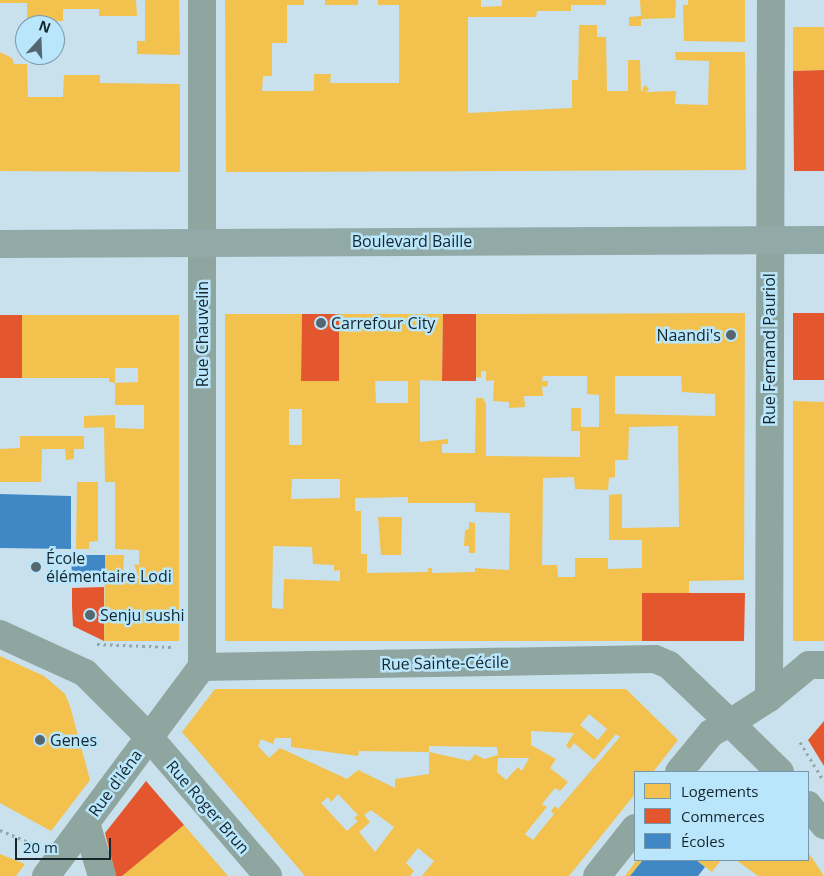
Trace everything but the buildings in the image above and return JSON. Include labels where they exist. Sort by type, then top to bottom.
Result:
[{"type":"main road","name":"Boulevard Baille","points":[[0,244],[824,240]]},
{"type":"street","name":"Rue Chauvelin","points":[[202,0],[202,667]]},
{"type":"street","name":"Rue Fernand Pauriol","points":[[769,698],[771,0]]},
{"type":"street","points":[[0,634],[85,673],[148,737],[202,667]]},
{"type":"street","name":"Rue Sainte-Cécile","points":[[202,667],[655,659],[669,664],[779,771]]},
{"type":"street","points":[[680,771],[711,733],[769,698],[809,665],[824,664]]},
{"type":"street","name":"Rue d'Iéna","points":[[46,876],[148,737]]},
{"type":"street","name":"Rue Roger Brun","points":[[148,737],[268,876]]},
{"type":"street","points":[[809,806],[824,825]]},
{"type":"street","points":[[86,823],[102,876]]},
{"type":"street","points":[[597,876],[634,829]]},
{"type":"path","points":[[88,640],[97,644],[173,647]]},
{"type":"path","points":[[800,742],[824,780]]},
{"type":"place","name":"Carrefour City","points":[[321,323]]},
{"type":"place","name":"Naandi's","points":[[731,335]]},
{"type":"place","name":"École élémentaire Lodi","points":[[36,567]]},
{"type":"place","name":"Senju sushi","points":[[90,615]]},
{"type":"place","name":"Genes","points":[[40,740]]}]
